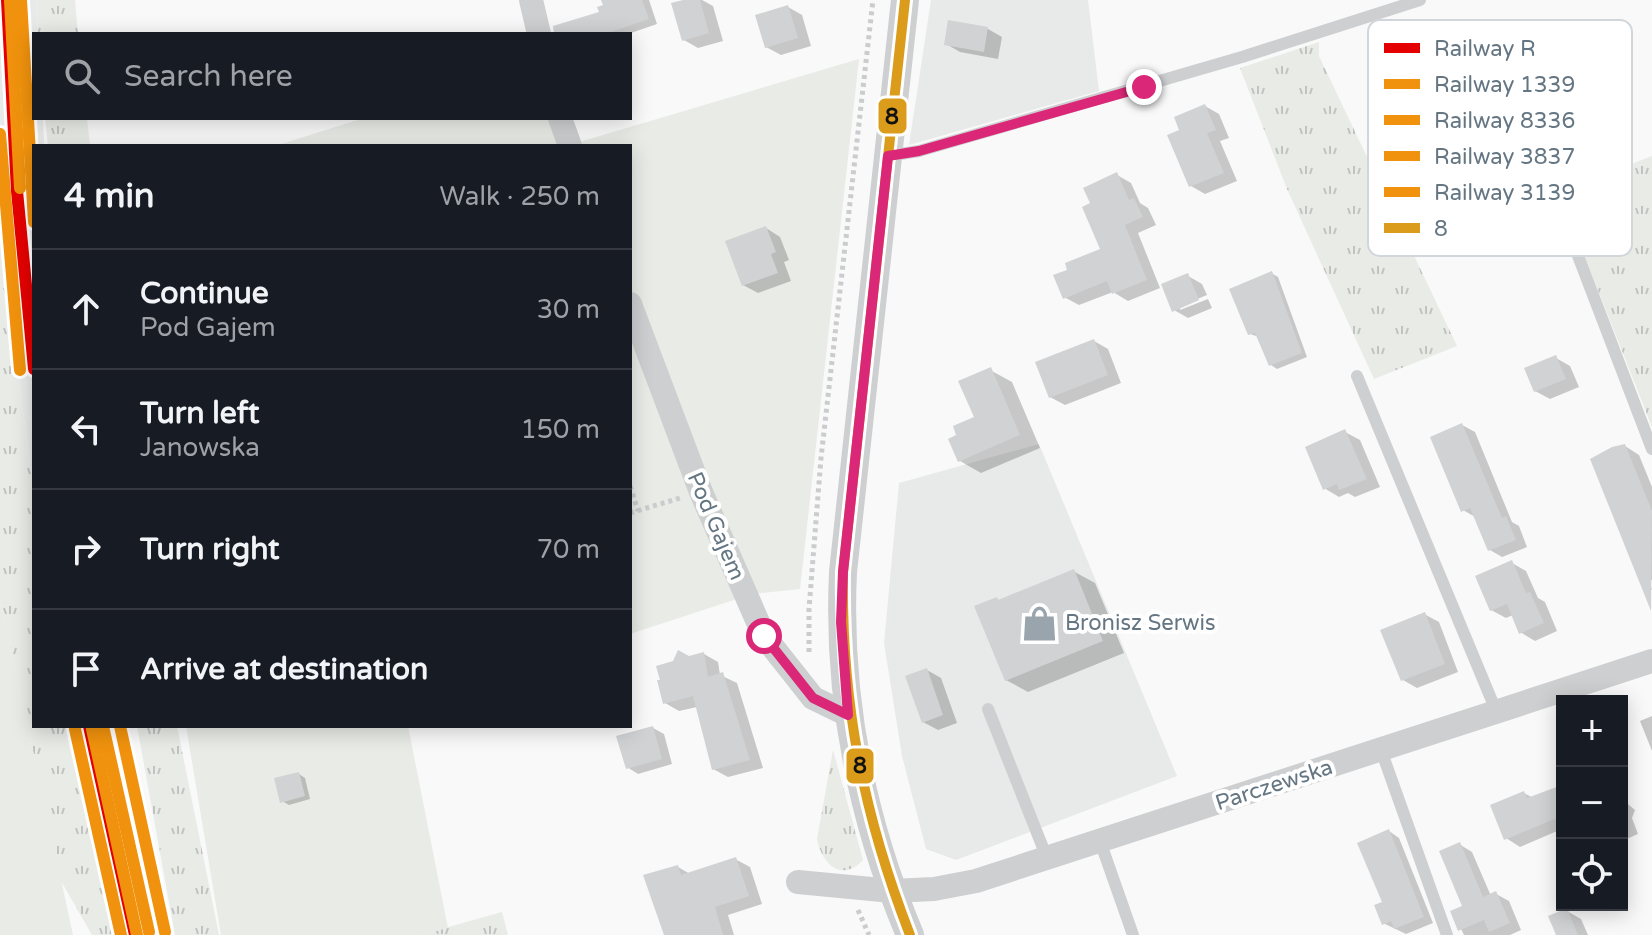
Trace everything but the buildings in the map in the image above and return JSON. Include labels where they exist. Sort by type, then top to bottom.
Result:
[{"type":"street","points":[[531,0],[539,32]]},
{"type":"street","points":[[905,0],[843,572],[841,622],[848,715],[862,792],[892,891],[910,935]]},
{"type":"street","points":[[561,120],[569,144]]},
{"type":"street","name":"Pod Gajem","points":[[632,309],[701,492],[764,636],[813,698],[848,715]]},
{"type":"street","name":"Parczewska","points":[[798,882],[892,891],[934,889],[976,881],[1652,661]]},
{"type":"lane","points":[[888,156],[919,151],[1144,87],[1420,0]]},
{"type":"lane","points":[[1578,256],[1652,449]]},
{"type":"lane","points":[[1357,376],[1497,713]]},
{"type":"lane","points":[[988,709],[1047,858]]},
{"type":"lane","points":[[1381,750],[1447,935]]},
{"type":"lane","points":[[1100,841],[1133,935]]},
{"type":"path","points":[[813,698],[808,663],[809,609],[821,458],[873,0]]},
{"type":"path","points":[[632,492],[638,511]]},
{"type":"path","points":[[632,512],[701,492]]},
{"type":"shaded area","points":[[0,0],[36,0],[38,32],[32,32],[32,120],[43,120],[44,144],[32,144],[32,481],[3,256]]},
{"type":"shaded area","points":[[931,0],[1088,0],[1099,91],[909,145]]},
{"type":"shaded area","points":[[1039,444],[1177,776],[956,860],[926,849],[902,756],[884,643],[899,483]]},
{"type":"shaded area","points":[[73,728],[124,728],[141,816],[171,935],[118,935]]},
{"type":"green space","points":[[36,0],[75,0],[78,32],[38,32]]},
{"type":"green space","points":[[1319,42],[1319,56],[1368,159],[1368,256],[1414,256],[1457,346],[1374,379],[1287,189],[1240,68]]},
{"type":"green space","points":[[859,59],[800,589],[752,594],[632,633],[632,144],[573,144]]},
{"type":"green space","points":[[45,120],[87,120],[90,144],[48,144]]},
{"type":"green space","points":[[358,120],[555,120],[563,144],[281,144]]},
{"type":"green space","points":[[1652,156],[1652,427],[1585,256],[1632,256],[1632,164]]},
{"type":"green space","points":[[0,160],[3,256],[32,481],[32,728],[73,728],[118,935],[92,935],[61,881],[0,598]]},
{"type":"green space","points":[[0,598],[73,935],[0,935]]},
{"type":"green space","points":[[137,728],[177,728],[219,935],[175,935]]},
{"type":"green space","points":[[186,728],[408,728],[448,928],[421,935],[221,935]]},
{"type":"green space","points":[[833,750],[863,860],[847,870],[834,868],[828,863],[817,839]]},
{"type":"green space","points":[[502,912],[508,935],[420,935]]},
{"type":"rail line","name":"R","points":[[7,0],[17,191],[32,348]]},
{"type":"rail line","name":"8336","points":[[21,0],[32,188]]},
{"type":"rail line","name":"3837","points":[[10,1],[20,188]]},
{"type":"rail line","name":"1339","points":[[0,134],[20,370]]},
{"type":"rail line","name":"R","points":[[89,728],[135,935]]},
{"type":"rail line","name":"8336","points":[[103,728],[149,932]]},
{"type":"rail line","name":"3139","points":[[120,728],[165,932]]},
{"type":"rail line","name":"1339","points":[[75,729],[121,935]]},
{"type":"rail line","name":"3837","points":[[92,729],[137,935]]},
{"type":"transit line","name":"8","points":[[905,0],[843,572],[843,620],[858,757],[879,846],[910,935]]},
{"type":"place","name":"Bronisz Serwis","points":[[1039,623]]},
{"type":"route","points":[[764,636],[813,698],[848,715],[841,622],[843,572],[888,156],[919,151],[1144,87]]}]
